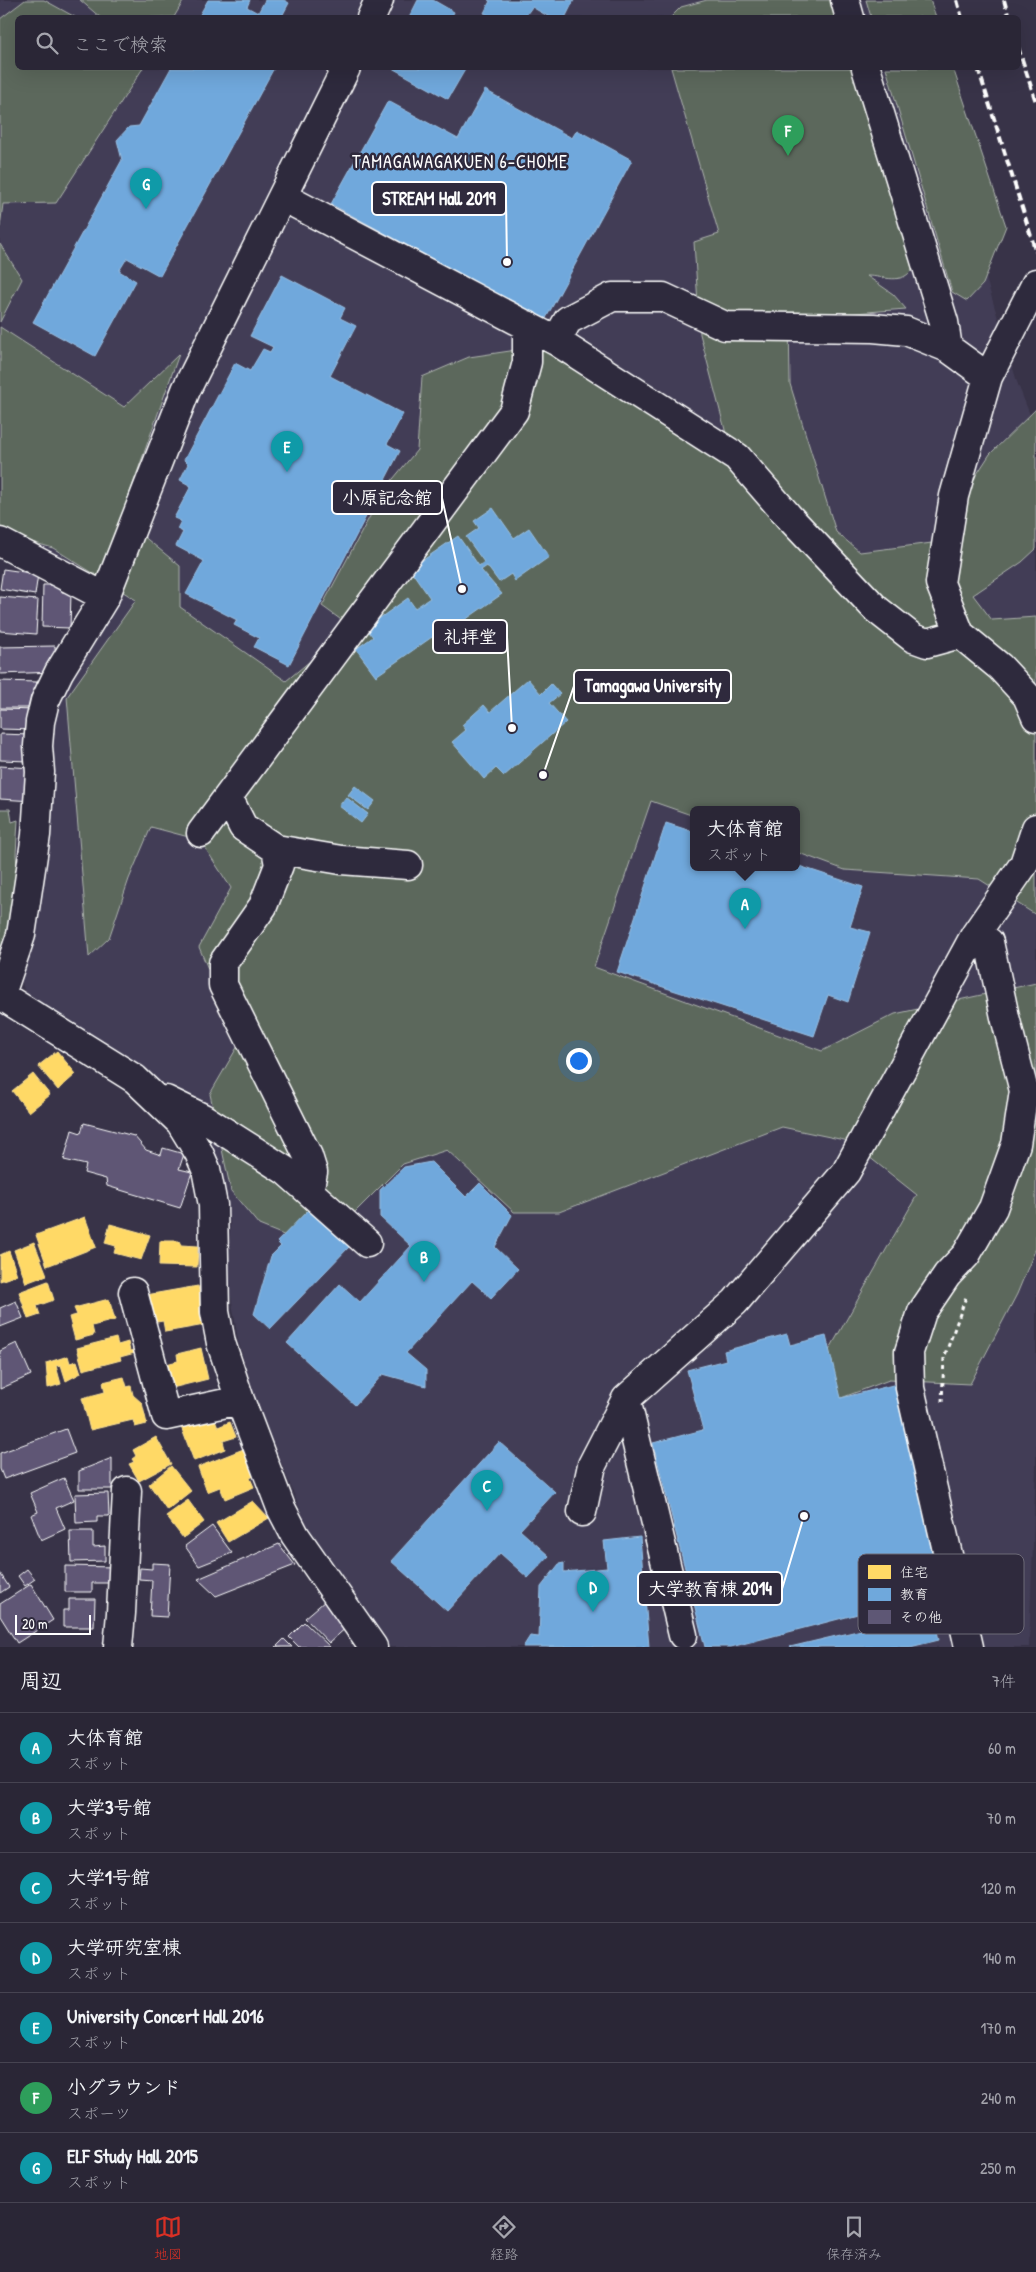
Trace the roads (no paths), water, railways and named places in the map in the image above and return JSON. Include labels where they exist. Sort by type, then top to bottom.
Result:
[{"type":"street","points":[[372,15],[379,0]]},
{"type":"street","points":[[845,0],[849,15]]},
{"type":"street","points":[[345,70],[186,390],[105,597],[69,655],[45,701],[38,738],[40,772],[34,844],[21,935],[1,997],[62,1033],[149,1091],[203,1118],[286,1171],[367,1243]]},
{"type":"street","points":[[867,70],[944,322],[948,348]]},
{"type":"street","points":[[282,197],[556,341],[737,457],[788,516],[876,609],[913,638],[926,643],[960,634]]},
{"type":"street","points":[[1036,284],[993,367],[954,496],[940,583],[960,634],[1000,667],[1027,696],[1036,717]]},
{"type":"street","points":[[556,341],[568,320],[612,297],[663,296],[725,326],[873,328],[906,331],[993,367]]},
{"type":"street","points":[[201,833],[514,411],[527,362],[527,325]]},
{"type":"street","points":[[0,542],[105,597]]},
{"type":"street","points":[[228,797],[243,827],[276,849],[341,860],[408,865]]},
{"type":"street","points":[[582,1512],[592,1464],[626,1399],[735,1302],[846,1172],[975,935],[1024,864],[1036,828]]},
{"type":"street","points":[[276,849],[278,865],[263,906],[223,963],[223,985],[308,1156],[313,1172],[308,1191]]},
{"type":"street","points":[[948,1554],[910,1388],[909,1352],[922,1312],[947,1275],[966,1255],[993,1208],[1016,1144],[1024,1091],[1005,1017],[989,942],[975,935]]},
{"type":"street","points":[[149,1091],[180,1122],[199,1153],[206,1169],[213,1205],[215,1312],[221,1343],[240,1400],[281,1508],[295,1536],[374,1647]]},
{"type":"street","points":[[133,1292],[166,1416],[240,1400]]},
{"type":"street","points":[[626,1399],[683,1635]]},
{"type":"street","points":[[118,1647],[127,1491]]},
{"type":"street","points":[[966,1634],[969,1647]]},
{"type":"railway","points":[[957,0],[961,15]]},
{"type":"railway","points":[[1004,0],[1008,15]]},
{"type":"railway","points":[[1021,56],[1036,102]]},
{"type":"railway","points":[[979,70],[1036,252]]},
{"type":"place","name":"小グラウンド","points":[[788,156]]},
{"type":"place","name":"ELF Study Hall 2015","points":[[146,209]]},
{"type":"place","name":"STREAM Hall 2019","points":[[507,262]]},
{"type":"place","name":"University Concert Hall 2016","points":[[287,472]]},
{"type":"place","name":"小原記念館","points":[[462,589]]},
{"type":"place","name":"礼拝堂","points":[[512,728]]},
{"type":"place","name":"Tamagawa University","points":[[543,775]]},
{"type":"place","name":"大体育館","points":[[745,929]]},
{"type":"place","name":"大学3号館","points":[[424,1282]]},
{"type":"place","name":"大学1号館","points":[[487,1511]]},
{"type":"place","name":"大学教育棟 2014","points":[[804,1516]]},
{"type":"place","name":"大学研究室棟","points":[[593,1612]]},
{"type":"district","name":"TAMAGAWAGAKUEN 6-CHOME","points":[[460,161]]}]
